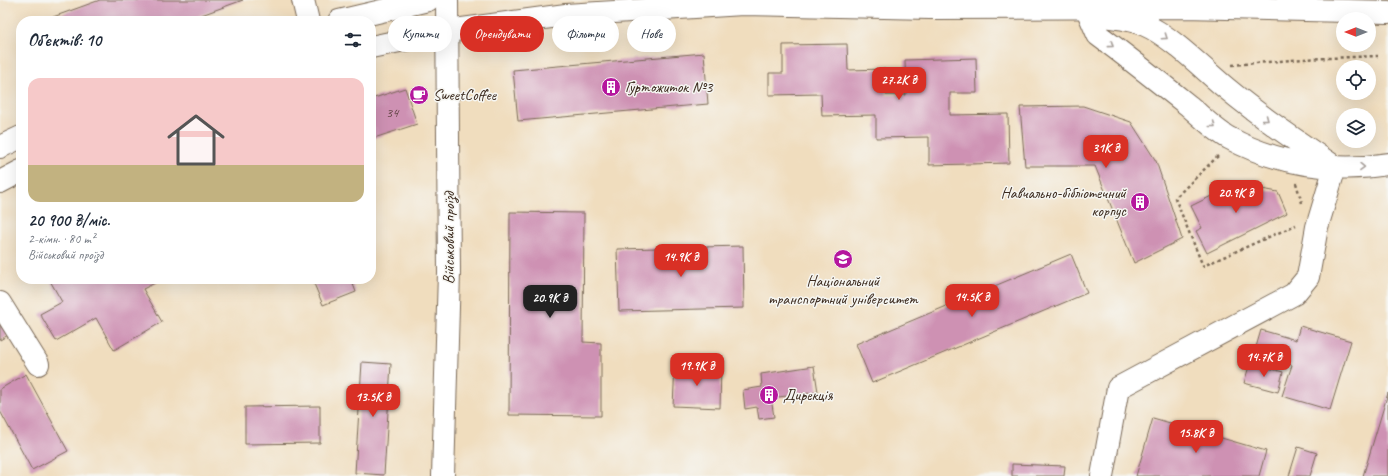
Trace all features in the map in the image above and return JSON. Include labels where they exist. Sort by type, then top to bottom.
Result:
[{"type":"main road","points":[[303,0],[307,16]]},
{"type":"main road","points":[[360,16],[428,0]]},
{"type":"main road","name":"Військовий проїзд","points":[[446,0],[447,16]]},
{"type":"main road","points":[[452,30],[566,15],[743,4],[930,8],[1029,6],[1186,7],[1386,12]]},
{"type":"main road","points":[[1029,6],[1129,19],[1147,25],[1170,41],[1282,131],[1335,167]]},
{"type":"main road","points":[[1089,14],[1098,35],[1228,137],[1254,150],[1292,162],[1335,167],[1368,167],[1388,164]]},
{"type":"main road","points":[[376,46],[388,43]]},
{"type":"main road","name":"Військовий проїзд","points":[[443,476],[449,274],[447,52]]},
{"type":"main road","points":[[0,147],[16,139]]},
{"type":"main road","points":[[1102,476],[1118,388],[1294,294],[1308,277],[1317,227],[1335,167]]},
{"type":"main road","points":[[0,182],[16,174]]},
{"type":"main road","points":[[0,303],[38,364]]},
{"type":"path","points":[[1198,65],[1237,65],[1303,59],[1378,56]]},
{"type":"path","points":[[1223,152],[1175,198],[1203,266],[1300,223]]},
{"type":"path","points":[[1296,181],[1303,207]]},
{"type":"building","points":[[100,0],[243,0],[199,16],[56,16]]},
{"type":"building","points":[[847,44],[848,70],[885,69],[886,95],[906,95],[905,60],[976,58],[977,93],[950,93],[950,115],[1008,114],[1009,163],[929,165],[929,137],[876,138],[876,115],[822,116],[821,94],[769,95],[769,73],[783,73],[783,45]]},
{"type":"building","name":"Гуртожиток №3","points":[[704,53],[708,104],[518,121],[513,70]]},
{"type":"building","points":[[405,88],[417,124],[376,137],[376,97]]},
{"type":"building","name":"Навчально-бібліотечний корпус","points":[[1083,106],[1131,122],[1156,161],[1182,239],[1134,263],[1095,166],[1025,166],[1020,107]]},
{"type":"building","points":[[1236,184],[1278,192],[1287,213],[1207,253],[1196,231],[1202,228],[1191,206]]},
{"type":"building","points":[[510,212],[584,213],[583,342],[601,343],[601,416],[509,415]]},
{"type":"building","points":[[743,246],[744,308],[619,311],[617,249]]},
{"type":"building","points":[[1071,254],[1087,293],[872,383],[856,344]]},
{"type":"building","points":[[52,284],[153,284],[143,289],[162,322],[114,350],[96,318],[56,341],[40,314],[62,302]]},
{"type":"building","points":[[314,284],[353,284],[356,292],[323,305]]},
{"type":"building","points":[[0,317],[10,334],[0,340]]},
{"type":"building","points":[[1300,326],[1351,341],[1330,410],[1282,396],[1292,365],[1254,354],[1261,330],[1296,340]]},
{"type":"building","points":[[362,362],[391,364],[384,475],[355,473]]},
{"type":"building","points":[[1250,363],[1283,372],[1278,392],[1244,383]]},
{"type":"building","points":[[675,365],[721,367],[720,408],[673,406]]},
{"type":"building","name":"Дирекція","points":[[814,366],[818,392],[771,398],[774,417],[759,419],[757,407],[745,409],[743,390],[762,387],[761,374]]},
{"type":"building","points":[[26,374],[68,451],[32,470],[0,411],[0,389]]},
{"type":"building","points":[[1388,393],[1388,476],[1363,476]]},
{"type":"building","points":[[320,406],[320,443],[245,444],[245,407]]},
{"type":"building","points":[[1153,418],[1266,451],[1259,476],[1136,476]]},
{"type":"building","points":[[1298,447],[1317,453],[1310,476],[1289,476]]},
{"type":"building","points":[[1012,464],[1065,466],[1064,476],[1012,476]]},
{"type":"place","name":"Гуртожиток №3","points":[[611,87]]},
{"type":"place","name":"SweetCoffee","points":[[419,95]]},
{"type":"place","name":"Навчально-бібліотечний корпус","points":[[1140,202]]},
{"type":"place","name":"Національний транспортний університет","points":[[843,259]]},
{"type":"place","name":"Дирекція","points":[[769,395]]}]
